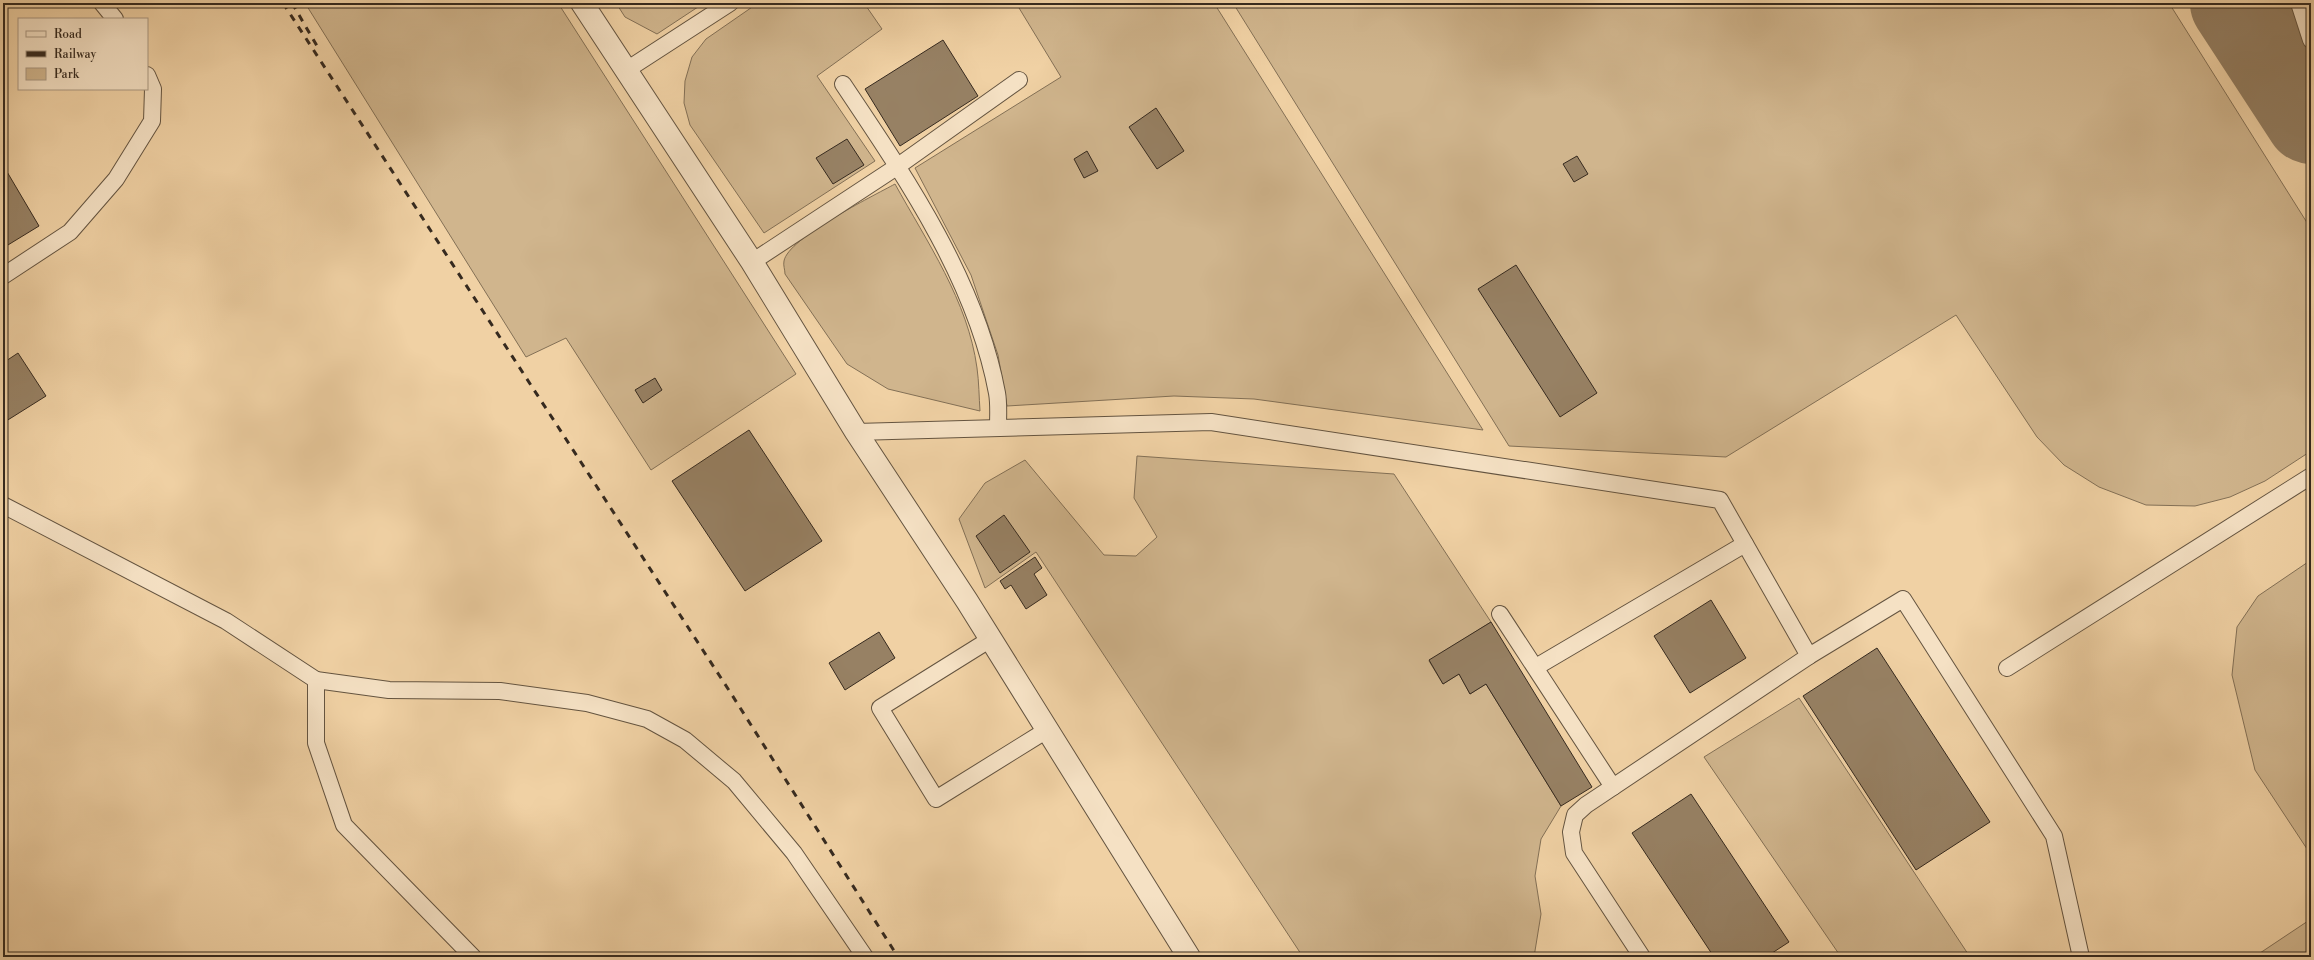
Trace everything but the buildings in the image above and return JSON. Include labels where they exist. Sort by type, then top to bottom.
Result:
[{"type":"street","points":[[582,3],[752,262],[856,432],[967,601],[989,640],[1189,957]]},
{"type":"lane","points":[[102,3],[114,18]]},
{"type":"lane","points":[[625,70],[730,3]]},
{"type":"lane","points":[[2299,3],[2311,40]]},
{"type":"lane","points":[[3,276],[70,232],[116,179],[152,121],[153,89],[148,77]]},
{"type":"lane","points":[[752,262],[898,166],[1019,80]]},
{"type":"lane","points":[[843,84],[898,166],[934,227],[977,320],[997,394],[998,427]]},
{"type":"lane","points":[[856,432],[1211,422],[1720,500],[1809,656]]},
{"type":"lane","points":[[2007,668],[2311,476]]},
{"type":"lane","points":[[3,505],[226,621],[316,680],[389,690],[500,690],[587,703],[647,719],[685,740],[734,781],[794,853],[865,957]]},
{"type":"lane","points":[[1536,667],[1745,544]]},
{"type":"lane","points":[[1642,957],[1574,853],[1571,832],[1575,815],[1613,787],[1809,656],[1903,599],[2054,836],[2081,957]]},
{"type":"lane","points":[[1500,614],[1613,787]]},
{"type":"lane","points":[[989,640],[880,708],[936,799],[1047,730]]},
{"type":"lane","points":[[316,680],[316,744],[344,825],[473,957]]},
{"type":"green space","points":[[305,3],[558,3],[796,374],[651,470],[566,338],[526,357]]},
{"type":"green space","points":[[616,3],[704,3],[657,34],[625,17]]},
{"type":"green space","points":[[758,3],[864,3],[882,29],[817,76],[875,161],[764,233],[690,125],[684,103],[685,81],[692,57],[706,39]]},
{"type":"green space","points":[[1016,3],[1214,3],[1483,430],[1254,399],[1174,396],[1007,406],[998,355],[971,275],[915,168],[1061,77]]},
{"type":"green space","points":[[1233,3],[2169,3],[2311,229],[2311,451],[2265,481],[2230,497],[2195,506],[2146,505],[2099,487],[2064,465],[2037,437],[1956,315],[1726,457],[1509,446]]},
{"type":"green space","points":[[895,184],[945,273],[965,319],[977,368],[980,411],[888,389],[847,364],[785,274],[784,261],[789,252],[800,241],[833,218]]},
{"type":"green space","points":[[1137,456],[1394,474],[1491,622],[1429,661],[1443,684],[1459,674],[1470,694],[1486,684],[1561,806],[1541,839],[1535,876],[1541,914],[1534,957],[1303,957],[1036,552],[985,588],[959,519],[985,483],[1025,460],[1104,555],[1136,556],[1157,537],[1134,498]]},
{"type":"green space","points":[[2311,560],[2311,855],[2255,770],[2232,675],[2237,627],[2258,596]]},
{"type":"green space","points":[[1799,698],[1970,957],[1841,957],[1704,757]]},
{"type":"green space","points":[[2311,919],[2311,957],[2254,957]]},
{"type":"taxiway","points":[[2236,3],[2311,118]]},
{"type":"railway","points":[[283,3],[732,695],[898,957]]},
{"type":"railway","points":[[292,3],[317,46]]}]
